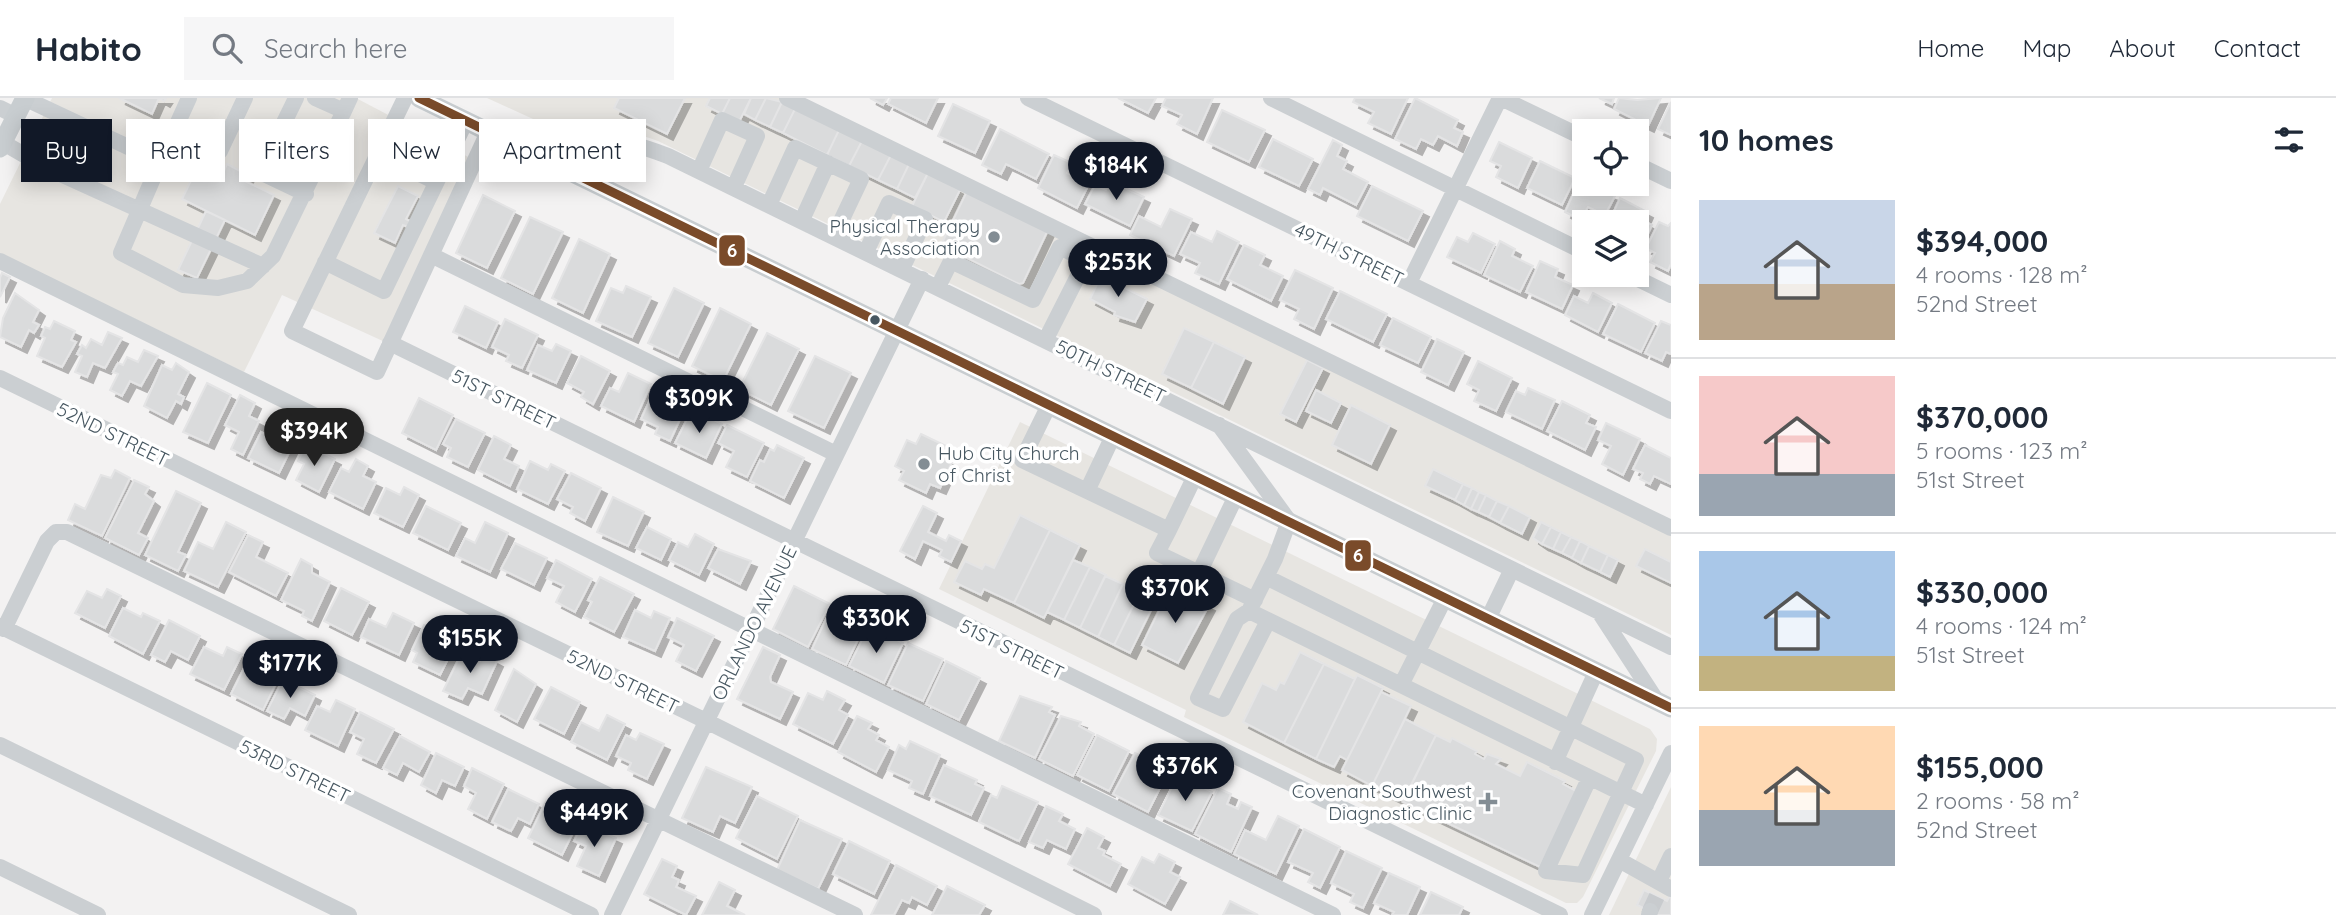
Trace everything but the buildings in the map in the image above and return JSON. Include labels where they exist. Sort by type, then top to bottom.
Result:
[{"type":"main road","points":[[419,98],[479,128]]},
{"type":"main road","points":[[1,144],[16,105]]},
{"type":"main road","points":[[588,182],[1664,705]]},
{"type":"street","points":[[180,119],[189,98]]},
{"type":"street","points":[[225,141],[245,98]]},
{"type":"street","points":[[296,98],[260,172],[306,194]]},
{"type":"street","points":[[151,182],[121,253],[183,285],[218,288],[247,281],[273,256],[306,194],[347,105],[315,98]]},
{"type":"street","points":[[395,119],[405,98]]},
{"type":"street","points":[[787,98],[1671,528]]},
{"type":"street","name":"49TH STREET","points":[[1028,98],[1671,411]]},
{"type":"street","points":[[1271,98],[1572,246]]},
{"type":"street","points":[[1409,284],[1501,98],[1572,132]]},
{"type":"street","points":[[16,105],[65,118],[126,146]]},
{"type":"street","points":[[699,171],[722,120],[757,136],[734,187]]},
{"type":"street","points":[[1,144],[45,167],[263,266]]},
{"type":"street","name":"50TH STREET","points":[[646,148],[802,220],[1671,647]]},
{"type":"street","points":[[769,205],[795,148],[828,163],[861,179],[834,236]]},
{"type":"street","points":[[368,174],[292,331],[377,372],[479,151]]},
{"type":"street","points":[[802,220],[828,163]]},
{"type":"street","points":[[1649,170],[1671,181]]},
{"type":"street","points":[[326,262],[384,291],[436,182]]},
{"type":"street","points":[[866,252],[889,203],[925,219],[902,269]]},
{"type":"street","points":[[938,287],[951,261],[1033,300],[1060,247],[1086,260],[1046,339]]},
{"type":"street","points":[[431,255],[836,454]]},
{"type":"street","points":[[0,261],[1334,915]]},
{"type":"street","name":"ORLANDO AVENUE","points":[[612,915],[922,279]]},
{"type":"street","points":[[1649,284],[1671,295]]},
{"type":"street","name":"51ST STREET","points":[[390,343],[1560,915]]},
{"type":"street","name":"52ND STREET","points":[[0,378],[706,721],[1094,915]]},
{"type":"street","points":[[1049,405],[1022,460],[1169,530]]},
{"type":"street","points":[[1217,423],[1289,521],[1252,606],[1237,620],[1198,698],[1223,709],[1268,621]]},
{"type":"street","points":[[1087,491],[1113,436]]},
{"type":"street","points":[[1195,476],[1157,553],[1199,573],[1252,606],[1268,621],[1646,805]]},
{"type":"street","points":[[1199,573],[1236,496]]},
{"type":"street","points":[[2,628],[47,541],[56,533],[67,532],[855,915]]},
{"type":"street","points":[[1488,619],[1512,569]]},
{"type":"street","points":[[1266,577],[1636,760],[1584,875],[1546,871],[1590,779]]},
{"type":"street","points":[[1401,685],[1444,598]]},
{"type":"street","points":[[1598,610],[1664,705]]},
{"type":"street","name":"53RD STREET","points":[[2,628],[590,915]]},
{"type":"street","points":[[1555,762],[1597,672]]},
{"type":"street","points":[[0,746],[349,915]]},
{"type":"street","points":[[1592,915],[1671,753]]},
{"type":"street","points":[[1619,860],[1658,896],[1671,856]]},
{"type":"street","points":[[0,867],[98,915]]},
{"type":"shaded area","points":[[52,98],[356,98],[396,119],[368,119],[368,182],[461,182],[385,342],[282,295],[244,372],[0,253],[0,204],[21,161],[21,182],[112,182],[112,119],[42,119]]},
{"type":"shaded area","points":[[487,98],[779,98],[1671,533],[1671,635],[646,137],[646,119],[533,119]]},
{"type":"shaded area","points":[[465,155],[472,159],[465,174]]},
{"type":"shaded area","points":[[1020,422],[1650,729],[1657,739],[1656,751],[1583,897],[1577,903],[1566,903],[1184,717],[1186,710],[939,589]]},
{"type":"shaded area","points":[[1671,787],[1671,915],[1609,915]]},
{"type":"tunnel","points":[[1650,911],[1657,896]]},
{"type":"transit line","name":"6","points":[[419,98],[1671,708]]},
{"type":"place","name":"Physical Therapy Association","points":[[994,237]]},
{"type":"place","name":"Hub City Church of Christ","points":[[924,464]]},
{"type":"place","name":"Covenant Southwest Diagnostic Clinic","points":[[1488,802]]}]
